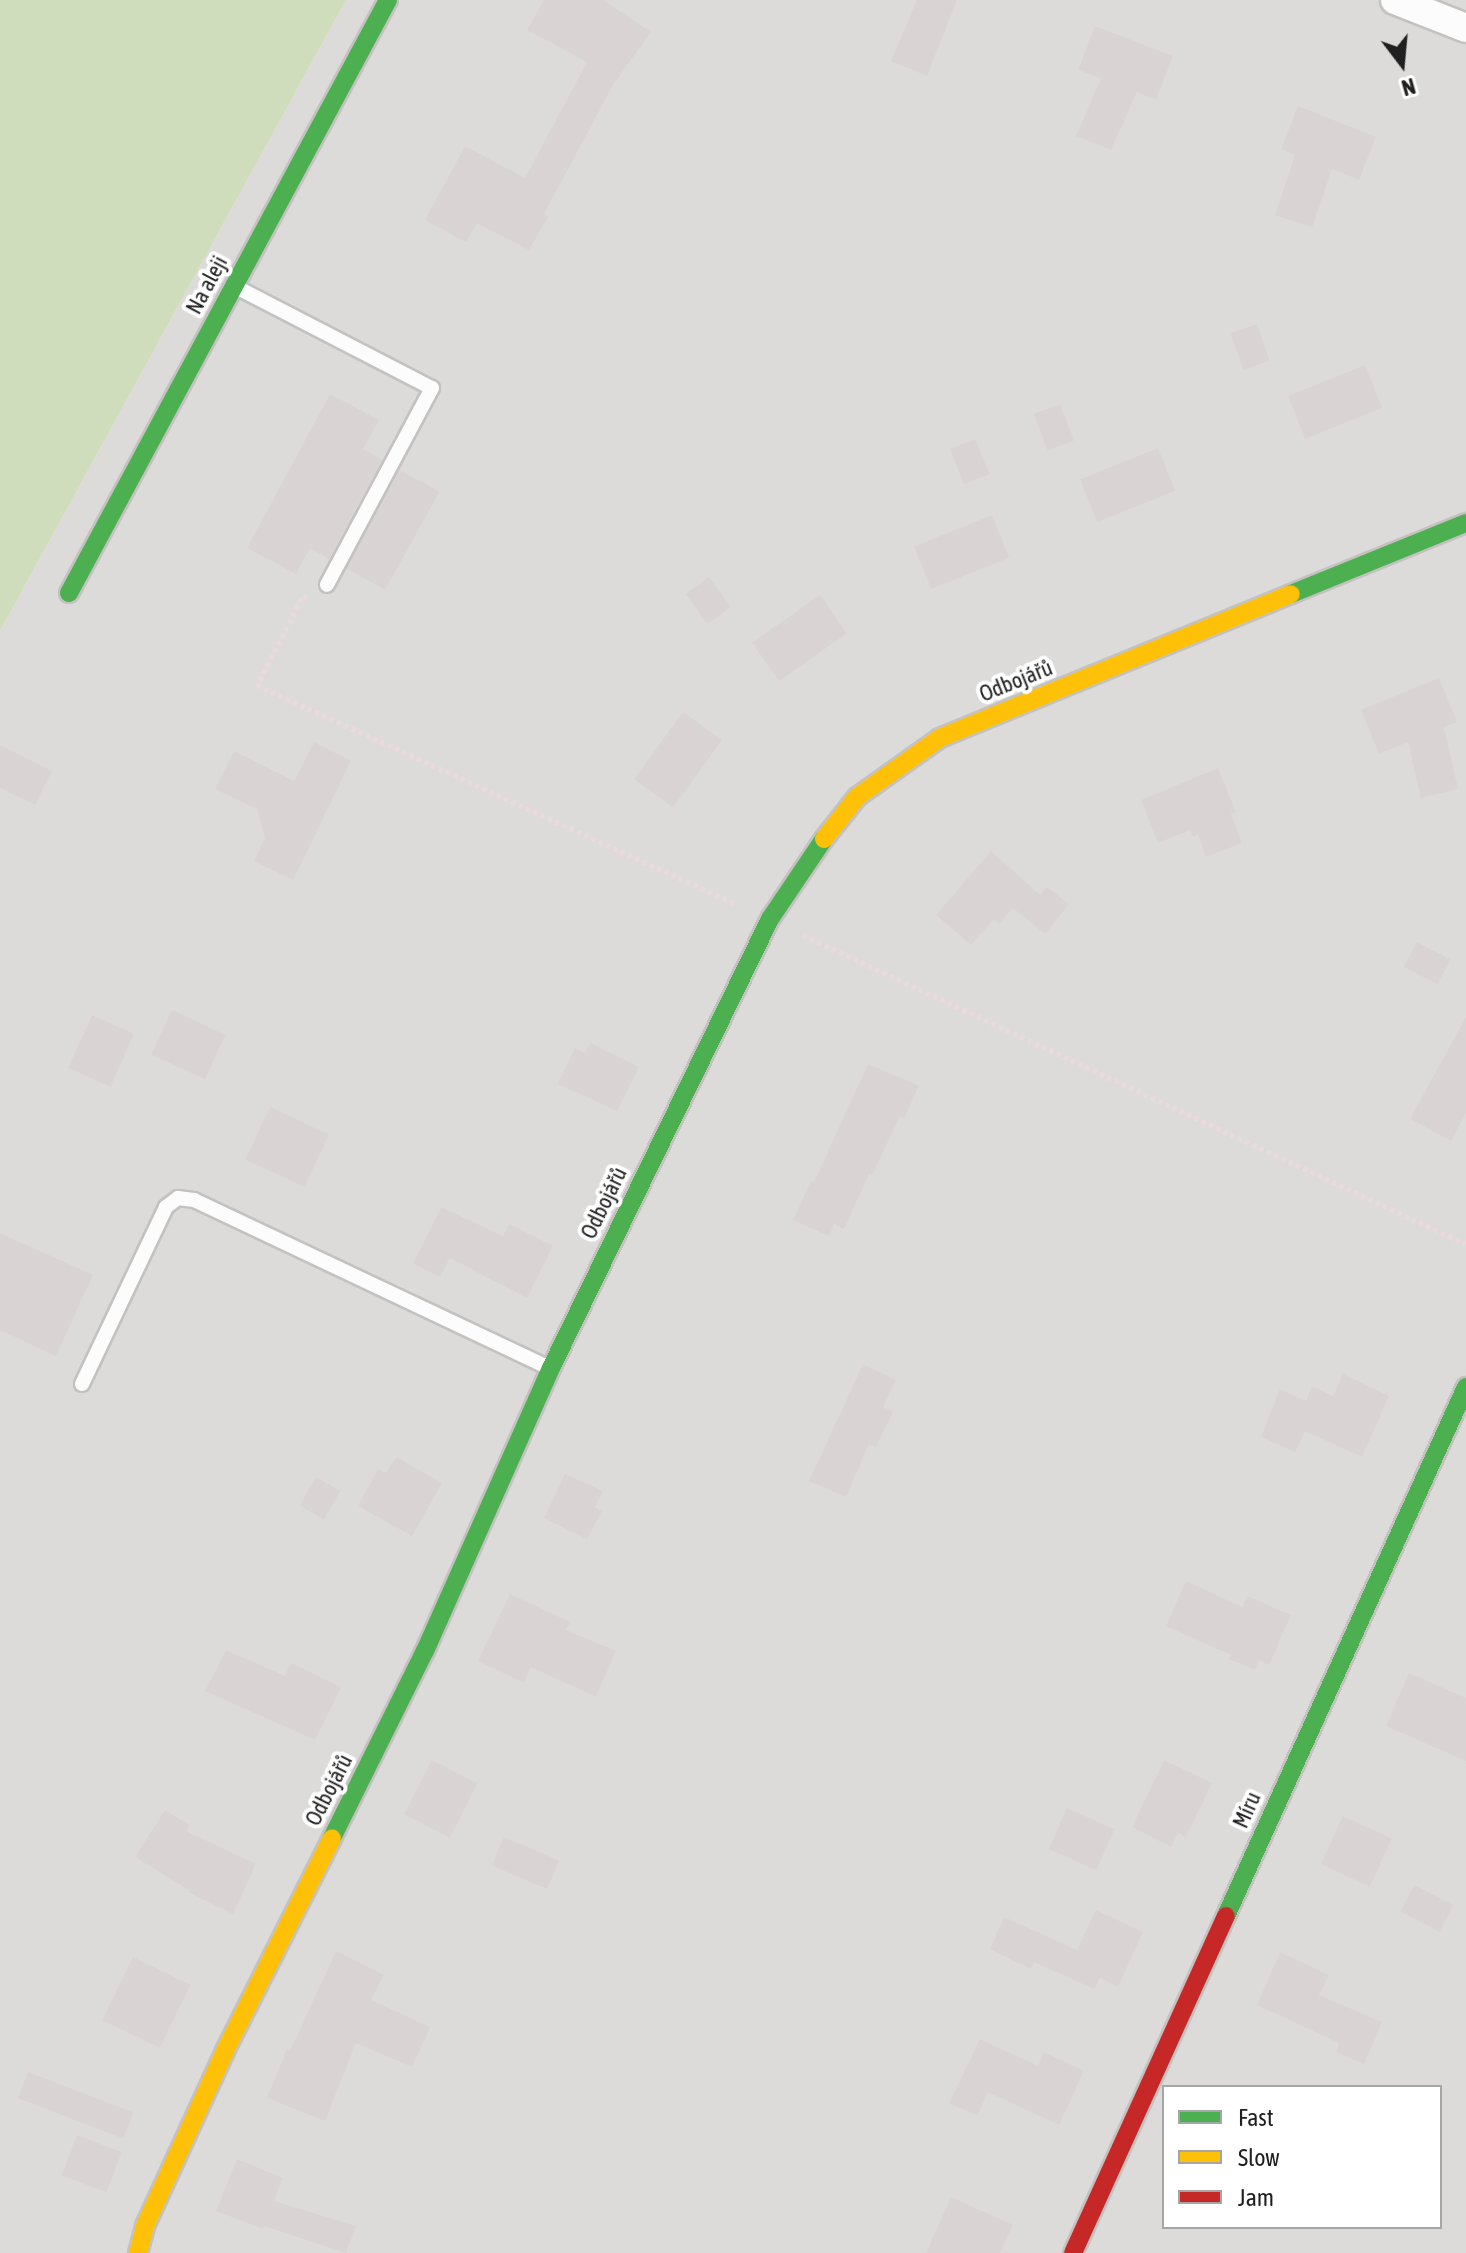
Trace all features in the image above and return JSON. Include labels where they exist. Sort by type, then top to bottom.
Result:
[{"type":"street","name":"Na aleji","points":[[69,593],[388,0]]},
{"type":"street","points":[[1395,0],[1466,28]]},
{"type":"street","name":"Odbojářů","points":[[138,2253],[145,2226],[225,2051],[425,1651],[551,1368],[770,919],[857,797],[940,738],[1466,523]]},
{"type":"street","name":"Míru","points":[[1073,2253],[1466,1387]]},
{"type":"lane","points":[[234,286],[432,388],[327,585]]},
{"type":"lane","points":[[82,1384],[166,1207],[178,1198],[194,1200],[551,1368]]},
{"type":"path","points":[[327,585],[302,598],[257,685],[770,919],[1466,1244]]},
{"type":"shaded area","points":[[346,0],[1466,0],[1466,2253],[0,2253],[0,631]]},
{"type":"green space","points":[[0,0],[346,0],[0,631]]},
{"type":"building","points":[[544,0],[603,0],[651,32],[613,85],[544,214],[548,217],[529,250],[477,223],[466,242],[425,220],[465,146],[525,178],[587,62],[527,30]]},
{"type":"building","points":[[917,0],[957,0],[927,76],[891,61]]},
{"type":"building","points":[[1095,26],[1173,56],[1156,100],[1137,92],[1111,150],[1076,136],[1101,78],[1078,70]]},
{"type":"building","points":[[1298,106],[1376,137],[1359,180],[1332,169],[1312,227],[1275,215],[1295,155],[1281,149]]},
{"type":"building","points":[[1257,324],[1270,361],[1243,370],[1231,333]]},
{"type":"building","points":[[1365,365],[1382,408],[1305,439],[1288,396]]},
{"type":"building","points":[[330,394],[379,420],[363,449],[382,460],[329,559],[310,548],[296,574],[247,548]]},
{"type":"building","points":[[1060,404],[1074,440],[1048,450],[1034,414]]},
{"type":"building","points":[[975,439],[989,474],[964,484],[950,449]]},
{"type":"building","points":[[1158,448],[1175,491],[1097,522],[1080,479]]},
{"type":"building","points":[[400,470],[439,492],[385,590],[346,568]]},
{"type":"building","points":[[992,515],[1009,558],[931,589],[914,546]]},
{"type":"building","points":[[709,577],[731,607],[707,624],[686,594]]},
{"type":"building","points":[[820,595],[847,634],[779,681],[752,643]]},
{"type":"building","points":[[1439,678],[1457,722],[1444,727],[1458,789],[1421,798],[1408,742],[1379,754],[1361,710]]},
{"type":"building","points":[[683,712],[722,740],[673,807],[634,779]]},
{"type":"building","points":[[314,742],[351,761],[293,880],[254,861],[265,838],[257,809],[215,789],[234,751],[294,781]]},
{"type":"building","points":[[0,745],[52,771],[35,805],[0,788]]},
{"type":"building","points":[[1218,768],[1236,812],[1231,814],[1242,843],[1206,857],[1198,834],[1193,837],[1190,830],[1158,843],[1141,800]]},
{"type":"building","points":[[991,851],[1040,895],[1047,887],[1069,904],[1045,934],[1013,908],[999,924],[994,919],[971,945],[936,915]]},
{"type":"building","points":[[1417,942],[1451,960],[1437,985],[1404,967]]},
{"type":"building","points":[[172,1010],[225,1035],[205,1079],[151,1054]]},
{"type":"building","points":[[92,1015],[134,1034],[110,1087],[68,1068]]},
{"type":"building","points":[[1466,1017],[1466,1113],[1451,1141],[1410,1119]]},
{"type":"building","points":[[590,1043],[639,1067],[617,1111],[558,1084],[575,1048],[585,1053]]},
{"type":"building","points":[[868,1064],[919,1086],[904,1118],[900,1116],[872,1176],[869,1174],[844,1229],[834,1224],[829,1236],[793,1220],[811,1181],[814,1182]]},
{"type":"building","points":[[270,1107],[329,1134],[304,1187],[245,1160]]},
{"type":"building","points":[[441,1207],[503,1236],[509,1224],[553,1246],[527,1298],[450,1258],[440,1277],[413,1263]]},
{"type":"building","points":[[0,1233],[93,1275],[56,1356],[0,1330]]},
{"type":"building","points":[[863,1364],[896,1380],[883,1407],[893,1412],[876,1447],[869,1444],[846,1497],[809,1481]]},
{"type":"building","points":[[1343,1374],[1389,1396],[1362,1457],[1305,1431],[1295,1452],[1261,1437],[1280,1389],[1306,1401],[1312,1386],[1333,1396]]},
{"type":"building","points":[[396,1457],[442,1483],[412,1536],[358,1506],[378,1469],[386,1473]]},
{"type":"building","points":[[565,1474],[603,1491],[595,1507],[602,1511],[587,1539],[544,1518]]},
{"type":"building","points":[[316,1477],[340,1491],[324,1520],[300,1506]]},
{"type":"building","points":[[1186,1581],[1242,1607],[1247,1596],[1291,1615],[1269,1665],[1259,1660],[1255,1670],[1229,1659],[1231,1655],[1166,1626]]},
{"type":"building","points":[[510,1594],[570,1622],[566,1630],[616,1651],[596,1697],[531,1667],[524,1683],[478,1661]]},
{"type":"building","points":[[226,1650],[285,1676],[291,1663],[341,1687],[315,1740],[205,1691]]},
{"type":"building","points":[[1409,1673],[1466,1698],[1466,1761],[1386,1726]]},
{"type":"building","points":[[432,1760],[477,1783],[450,1838],[404,1814]]},
{"type":"building","points":[[1164,1760],[1212,1783],[1186,1837],[1178,1833],[1171,1847],[1132,1827]]},
{"type":"building","points":[[1067,1808],[1115,1829],[1096,1870],[1049,1849]]},
{"type":"building","points":[[165,1810],[189,1825],[186,1831],[256,1864],[233,1914],[188,1892],[135,1857]]},
{"type":"building","points":[[1343,1816],[1392,1839],[1370,1887],[1321,1864]]},
{"type":"building","points":[[504,1837],[559,1860],[547,1889],[492,1866]]},
{"type":"building","points":[[1414,1885],[1453,1905],[1440,1932],[1400,1912]]},
{"type":"building","points":[[1096,1910],[1143,1932],[1118,1987],[1100,1978],[1094,1989],[1034,1962],[1031,1969],[990,1949],[1004,1917],[1077,1950]]},
{"type":"building","points":[[336,1951],[384,1975],[371,2000],[430,2027],[412,2067],[356,2043],[325,2121],[267,2098],[287,2049],[290,2051]]},
{"type":"building","points":[[1280,1952],[1329,1975],[1319,1995],[1382,2022],[1364,2064],[1336,2052],[1339,2043],[1257,2005]]},
{"type":"building","points":[[133,1957],[191,1985],[160,2048],[102,2020]]},
{"type":"building","points":[[980,2039],[1038,2066],[1044,2052],[1084,2071],[1059,2125],[988,2092],[977,2116],[949,2103]]},
{"type":"building","points":[[28,2072],[133,2112],[123,2139],[18,2098]]},
{"type":"building","points":[[77,2135],[122,2152],[106,2192],[62,2175]]},
{"type":"building","points":[[237,2159],[283,2178],[274,2201],[356,2226],[346,2253],[264,2226],[263,2229],[216,2211]]},
{"type":"building","points":[[951,2197],[1013,2225],[1000,2253],[926,2253]]},
{"type":"traffic: fast","points":[[69,593],[388,0]]},
{"type":"traffic: fast","points":[[1291,594],[1466,523]]},
{"type":"traffic: fast","points":[[332,1838],[425,1651],[551,1368],[770,919],[824,839]]},
{"type":"traffic: fast","points":[[1226,1916],[1466,1387]]},
{"type":"traffic: slow","points":[[824,839],[857,797],[940,738],[1291,594]]},
{"type":"traffic: slow","points":[[138,2253],[145,2226],[225,2051],[332,1838]]},
{"type":"traffic: jam","points":[[1073,2253],[1226,1916]]}]
